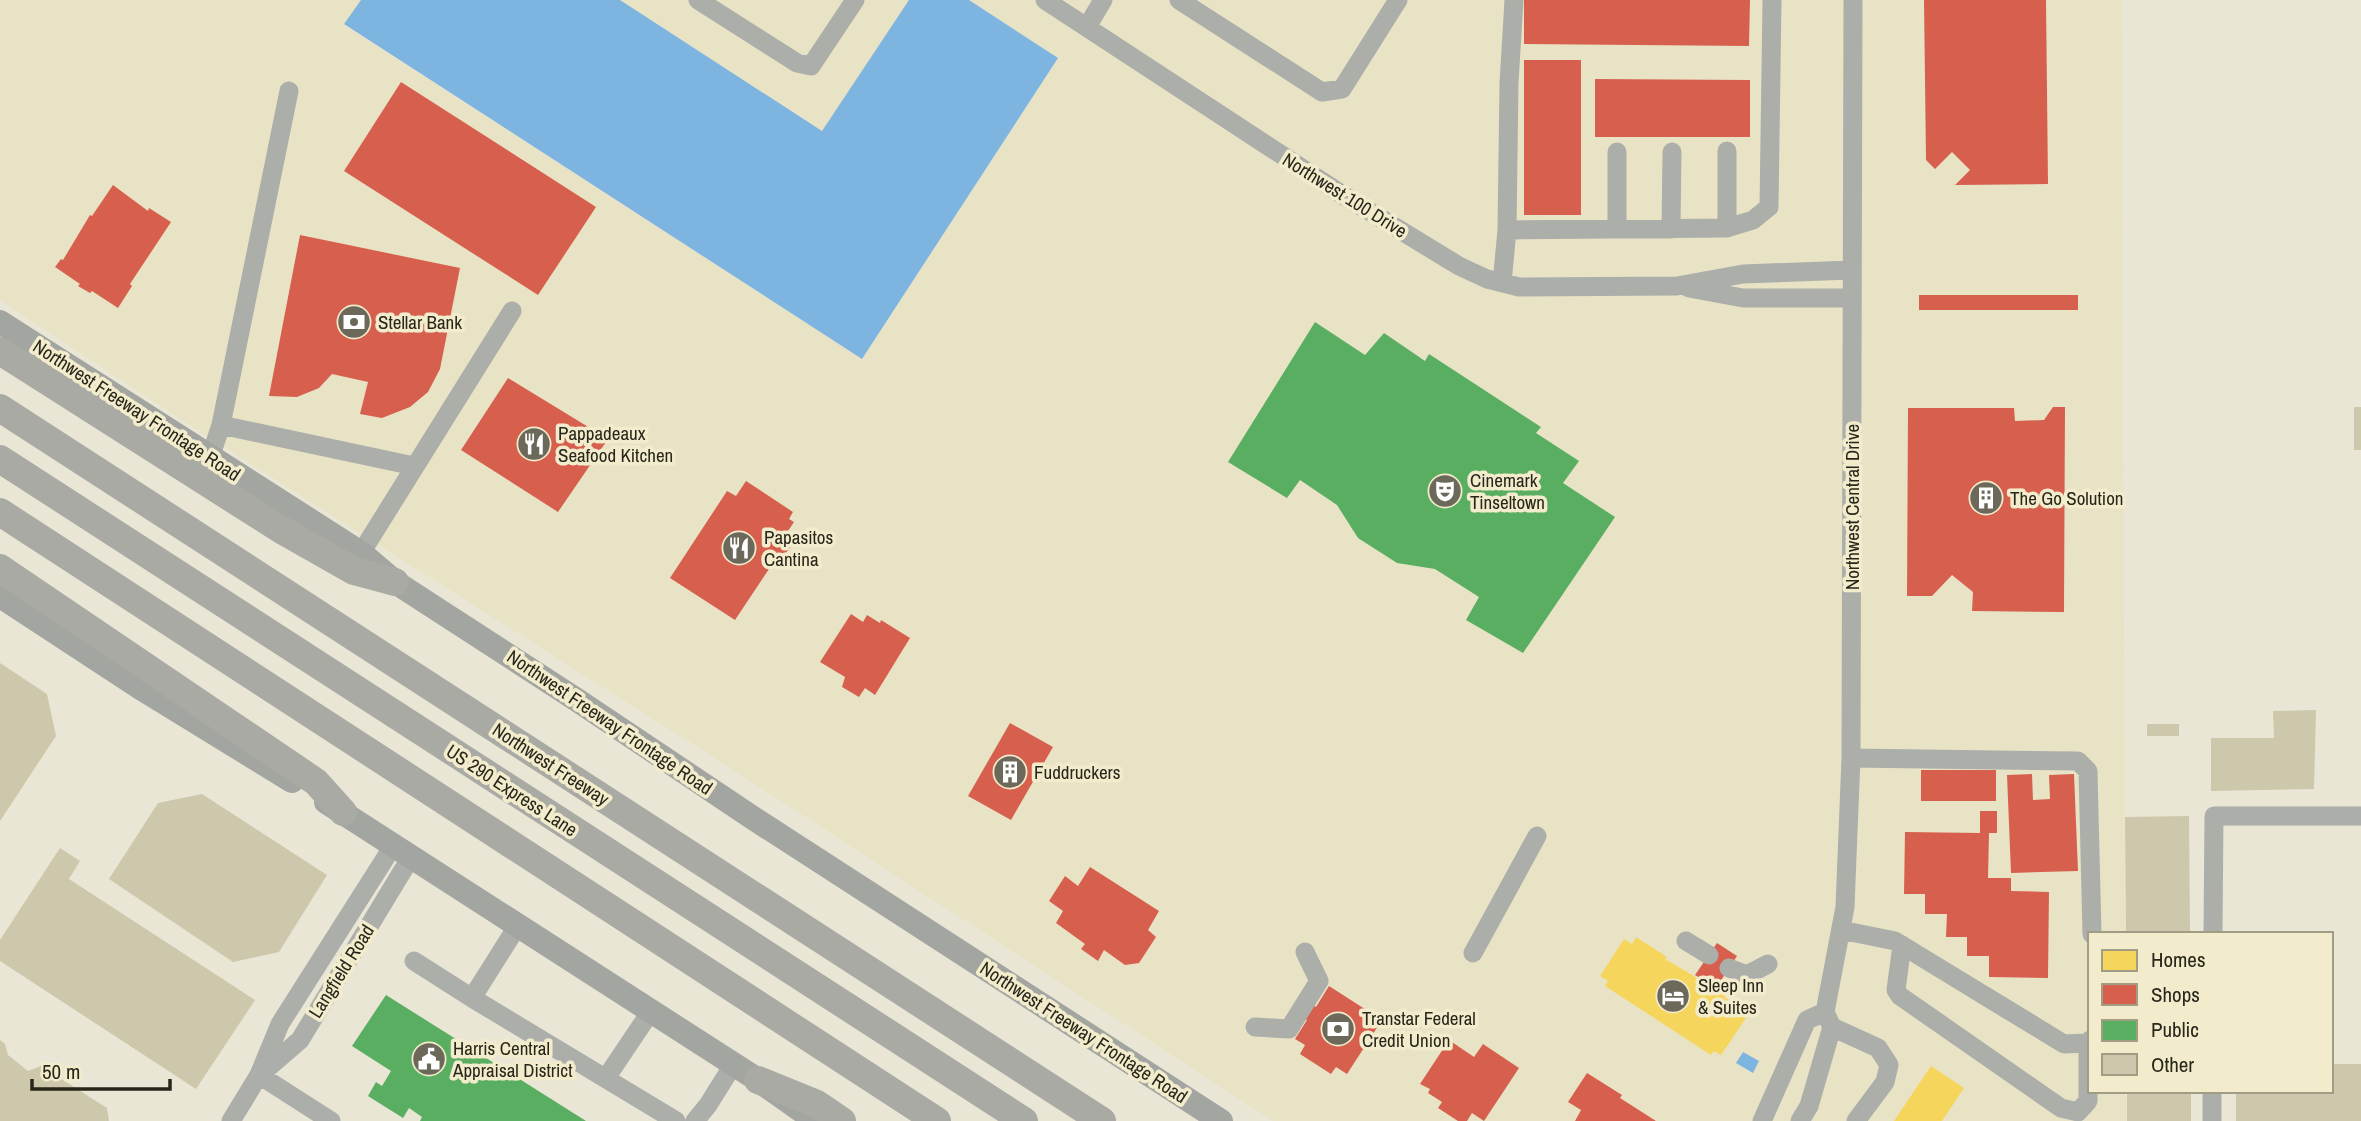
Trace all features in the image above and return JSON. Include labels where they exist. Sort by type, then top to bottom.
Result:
[{"type":"highway","points":[[0,351],[280,529],[354,571],[395,582]]},
{"type":"highway","name":"Northwest Freeway","points":[[0,408],[1102,1121]]},
{"type":"highway","name":"US 290 Express Lane","points":[[0,459],[1024,1121]]},
{"type":"highway","points":[[0,512],[937,1121]]},
{"type":"highway","points":[[0,568],[316,782],[343,812]]},
{"type":"highway","points":[[758,1080],[817,1104],[842,1121]]},
{"type":"main road","name":"Northwest Freeway Frontage Road","points":[[0,322],[361,553],[395,582],[1221,1121]]},
{"type":"main road","points":[[0,596],[139,687],[343,812],[758,1080],[816,1121]]},
{"type":"street","points":[[698,0],[797,63],[811,66],[855,0]]},
{"type":"street","name":"Northwest 100 Drive","points":[[1045,0],[1346,197],[1459,266],[1502,283],[1537,287],[1677,286],[1743,274],[1851,270]]},
{"type":"street","points":[[1087,27],[1103,0]]},
{"type":"street","points":[[1179,0],[1322,92],[1342,89],[1398,0]]},
{"type":"street","points":[[1502,283],[1507,230],[1509,83],[1514,0]]},
{"type":"street","points":[[1507,230],[1727,228],[1753,220],[1769,207],[1772,0]]},
{"type":"street","name":"Northwest Central Drive","points":[[1800,1121],[1809,1106],[1828,1019],[1845,907],[1851,758],[1853,0]]},
{"type":"street","points":[[210,458],[221,425],[289,91]]},
{"type":"street","points":[[1727,151],[1727,228]]},
{"type":"street","points":[[1617,152],[1618,229]]},
{"type":"street","points":[[1671,229],[1672,152]]},
{"type":"street","name":"Northwest 100 Drive","points":[[1677,286],[1743,298],[1852,298]]},
{"type":"street","points":[[361,553],[512,311]]},
{"type":"street","points":[[221,425],[414,466]]},
{"type":"street","points":[[1851,758],[2078,761],[2088,771],[2092,932]]},
{"type":"street","points":[[2213,932],[2214,816],[2361,816]]},
{"type":"street","points":[[1473,953],[1537,836]]},
{"type":"street","name":"Langfield Road","points":[[231,1121],[260,1075],[280,1024],[402,852]]},
{"type":"street","points":[[472,998],[518,925]]},
{"type":"street","points":[[1841,930],[1895,941],[2064,1044],[2088,1041]]},
{"type":"street","points":[[1686,941],[1709,955]]},
{"type":"street","points":[[1902,945],[1896,990],[1900,996],[2061,1108],[2078,1112],[2088,1101],[2088,1093]]},
{"type":"street","points":[[1255,1027],[1289,1029],[1319,981],[1305,952]]},
{"type":"street","points":[[414,961],[676,1121]]},
{"type":"street","points":[[1729,968],[1747,975],[1768,964]]},
{"type":"street","points":[[606,1079],[650,1011]]},
{"type":"street","points":[[1762,1121],[1807,1020],[1828,1019],[1878,1048],[1889,1065],[1885,1082],[1856,1121]]},
{"type":"street","points":[[695,1121],[733,1065]]},
{"type":"street","points":[[260,1075],[321,1118]]},
{"type":"street","points":[[2212,1093],[2212,1121]]},
{"type":"shaded area","points":[[0,0],[361,0],[344,25],[862,359],[1058,58],[969,0],[2122,0],[2125,932],[2088,932],[2088,1093],[2126,1093],[2126,1121],[1273,1121],[727,766],[188,424],[0,300]]},
{"type":"shaded area","points":[[620,0],[909,0],[822,132]]},
{"type":"water","points":[[361,0],[620,0],[822,131],[909,0],[969,0],[1058,58],[862,359],[344,24]]},
{"type":"water","points":[[1743,1052],[1759,1061],[1753,1073],[1736,1063]]},
{"type":"building: Homes","name":"Sleep Inn & Suites","points":[[1636,937],[1667,957],[1665,959],[1726,995],[1724,997],[1742,1008],[1738,1014],[1746,1018],[1721,1055],[1714,1051],[1711,1055],[1605,986],[1608,981],[1600,976],[1624,939],[1632,944]]},
{"type":"building: Homes","points":[[1931,1066],[1964,1088],[1942,1121],[1894,1121]]},
{"type":"building: Shops","points":[[1524,0],[1750,0],[1749,46],[1524,44]]},
{"type":"building: Shops","points":[[1924,0],[2046,0],[2048,184],[1955,185],[1970,170],[1952,152],[1935,169],[1926,160]]},
{"type":"building: Shops","points":[[1524,60],[1581,60],[1581,215],[1524,215]]},
{"type":"building: Shops","points":[[1595,79],[1750,80],[1750,137],[1595,137]]},
{"type":"building: Shops","points":[[401,82],[596,207],[538,295],[344,171]]},
{"type":"building: Shops","points":[[113,185],[148,211],[149,208],[171,222],[130,284],[132,286],[118,308],[92,291],[90,293],[78,286],[80,284],[55,267],[63,260],[90,215],[92,216]]},
{"type":"building: Shops","points":[[300,235],[460,268],[440,369],[428,392],[410,407],[382,418],[360,414],[368,382],[332,374],[319,388],[297,397],[269,396]]},
{"type":"building: Shops","points":[[1919,295],[2078,295],[2078,310],[1919,310]]},
{"type":"building: Shops","name":"Pappadeaux Seafood Kitchen","points":[[508,378],[608,439],[558,512],[461,450]]},
{"type":"building: Shops","name":"The Go Solution","points":[[2053,407],[2065,407],[2064,612],[1972,611],[1973,592],[1952,575],[1932,596],[1907,596],[1908,408],[2014,408],[2015,421],[2044,420]]},
{"type":"building: Shops","name":"Papasitos Cantina","points":[[746,481],[793,512],[789,519],[794,522],[788,531],[797,537],[779,563],[775,560],[735,620],[670,578],[727,491],[736,496]]},
{"type":"building: Shops","points":[[851,614],[863,622],[867,615],[880,623],[881,620],[910,638],[875,695],[865,688],[859,697],[842,687],[845,677],[820,662]]},
{"type":"building: Shops","name":"Fuddruckers","points":[[1010,723],[1053,747],[1011,820],[968,796]]},
{"type":"building: Shops","points":[[1921,770],[1996,770],[1996,801],[1921,801]]},
{"type":"building: Shops","points":[[2032,774],[2033,800],[2050,799],[2049,775],[2074,774],[2078,871],[2011,873],[2007,775]]},
{"type":"building: Shops","points":[[1980,811],[1997,811],[1997,833],[1989,833],[1988,878],[2011,878],[2011,891],[2049,892],[2048,978],[1989,977],[1989,956],[1967,956],[1967,937],[1946,937],[1947,914],[1925,914],[1925,894],[1904,894],[1905,832],[1980,833]]},
{"type":"building: Shops","points":[[1090,867],[1159,911],[1148,930],[1156,937],[1139,963],[1125,965],[1104,950],[1098,961],[1081,949],[1085,944],[1056,923],[1063,911],[1049,901],[1065,876],[1078,886]]},
{"type":"building: Shops","points":[[1717,943],[1737,956],[1716,988],[1695,975]]},
{"type":"building: Shops","name":"Transtar Federal Credit Union","points":[[1329,986],[1382,1020],[1347,1074],[1336,1067],[1331,1074],[1300,1054],[1305,1045],[1295,1039],[1307,1020],[1291,1010],[1300,997],[1316,1007]]},
{"type":"building: Shops","points":[[1449,1040],[1474,1057],[1483,1044],[1519,1068],[1484,1121],[1472,1113],[1467,1121],[1458,1121],[1438,1108],[1442,1102],[1428,1093],[1430,1089],[1420,1084]]},
{"type":"building: Shops","points":[[1587,1073],[1656,1121],[1575,1121],[1581,1110],[1568,1102]]},
{"type":"building: Public","name":"Cinemark Tinseltown","points":[[1315,322],[1365,355],[1384,333],[1425,361],[1429,354],[1541,427],[1536,433],[1579,461],[1563,483],[1615,517],[1523,653],[1466,620],[1479,597],[1435,569],[1397,563],[1358,538],[1337,505],[1300,480],[1287,498],[1228,462]]},
{"type":"building: Public","name":"Harris Central Appraisal District","points":[[386,995],[586,1121],[420,1121],[422,1117],[409,1108],[403,1118],[368,1096],[376,1082],[382,1086],[391,1071],[352,1046]]},
{"type":"building: Other","points":[[2354,407],[2361,407],[2361,450],[2354,450]]},
{"type":"building: Other","points":[[0,663],[47,694],[56,736],[0,821]]},
{"type":"building: Other","points":[[2316,710],[2314,789],[2211,791],[2211,738],[2274,738],[2273,711]]},
{"type":"building: Other","points":[[2147,724],[2179,724],[2179,736],[2147,736]]},
{"type":"building: Other","points":[[202,794],[327,875],[279,952],[233,962],[109,879],[158,803]]},
{"type":"building: Other","points":[[2189,816],[2190,932],[2126,932],[2125,817]]},
{"type":"building: Other","points":[[60,848],[80,861],[69,879],[255,1000],[196,1089],[0,961],[0,940]]},
{"type":"building: Other","points":[[0,1040],[5,1044],[8,1055],[28,1071],[41,1066],[107,1108],[109,1121],[0,1121]]},
{"type":"building: Other","points":[[2333,1064],[2361,1064],[2361,1121],[2236,1121],[2236,1093],[2333,1093]]},
{"type":"building: Other","points":[[2127,1093],[2191,1093],[2191,1121],[2127,1121]]},
{"type":"place","name":"Stellar Bank","points":[[354,322]]},
{"type":"place","name":"Pappadeaux Seafood Kitchen","points":[[534,444]]},
{"type":"place","name":"Cinemark Tinseltown","points":[[1445,491]]},
{"type":"place","name":"The Go Solution","points":[[1986,498]]},
{"type":"place","name":"Papasitos Cantina","points":[[739,548]]},
{"type":"place","name":"Fuddruckers","points":[[1010,772]]},
{"type":"place","name":"Sleep Inn & Suites","points":[[1673,996]]},
{"type":"place","name":"Transtar Federal Credit Union","points":[[1338,1029]]},
{"type":"place","name":"Harris Central Appraisal District","points":[[429,1059]]}]
